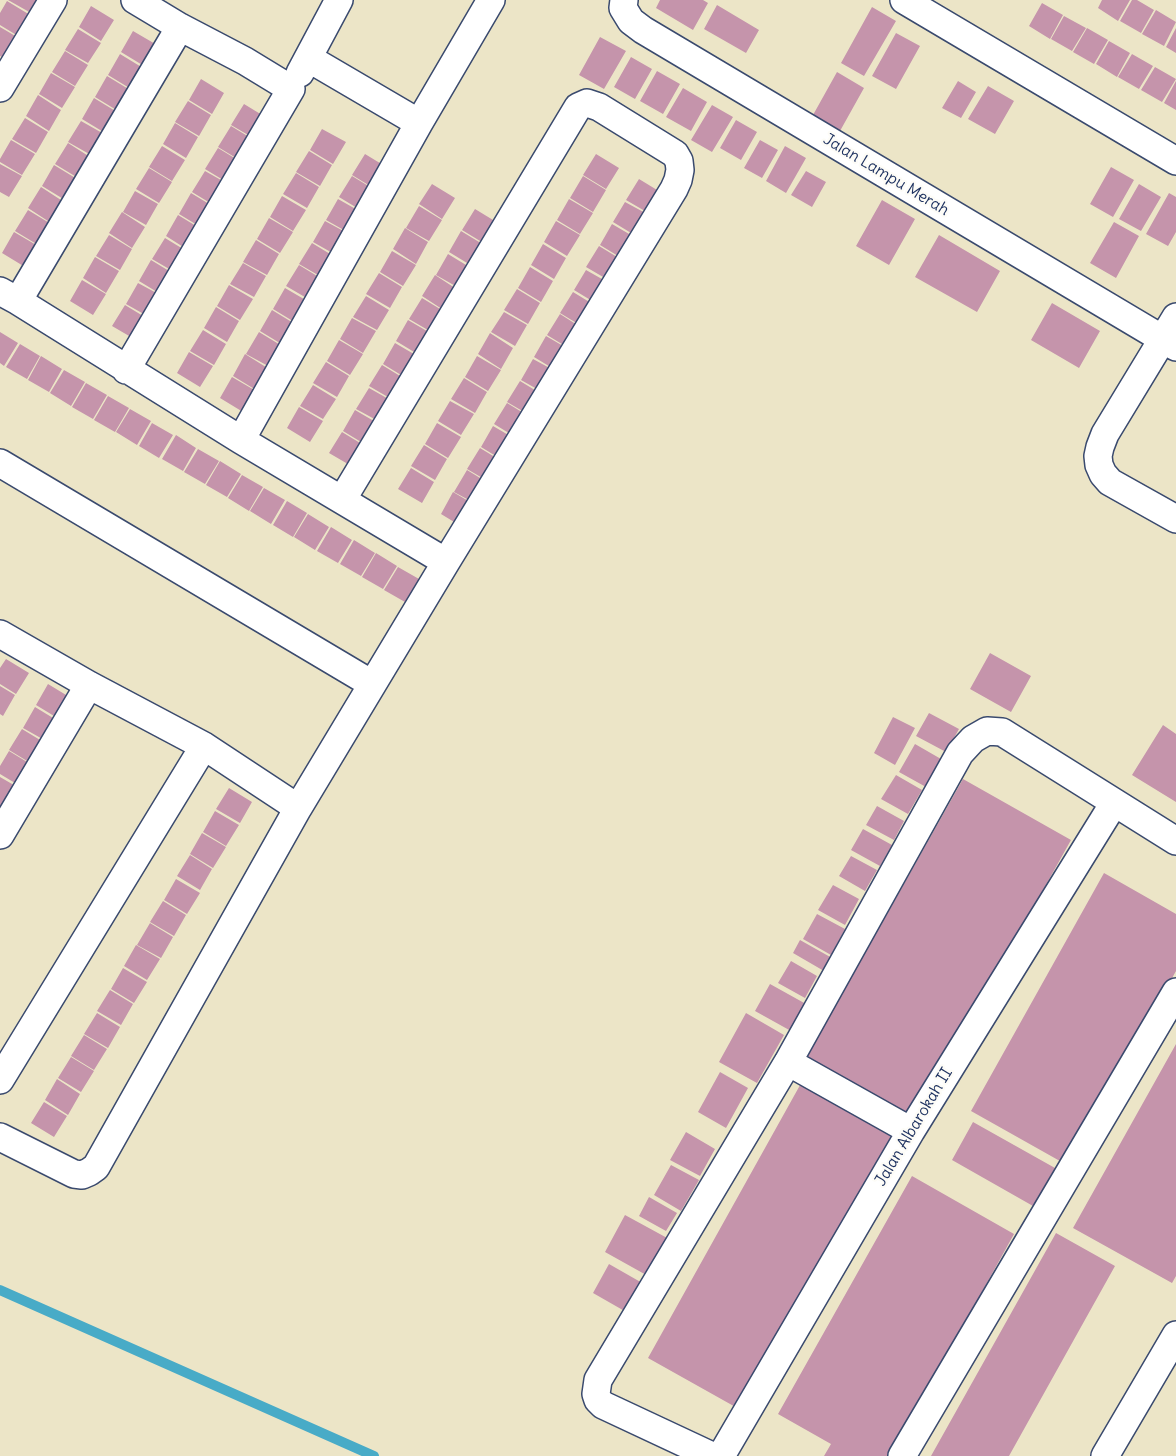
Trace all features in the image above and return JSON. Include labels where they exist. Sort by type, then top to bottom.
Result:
[{"type":"street","points":[[0,88],[53,0]]},
{"type":"street","points":[[135,0],[291,89]]},
{"type":"street","points":[[126,370],[291,89],[339,0]]},
{"type":"street","points":[[241,440],[419,123],[491,0]]},
{"type":"street","name":"Jalan Lampu Merah","points":[[624,0],[623,8],[630,21],[643,30],[1169,344]]},
{"type":"street","points":[[904,0],[1176,161]]},
{"type":"street","points":[[180,27],[9,296],[126,370],[446,562]]},
{"type":"street","points":[[308,58],[419,123]]},
{"type":"street","points":[[0,1137],[74,1174],[82,1175],[96,1167],[297,808],[656,219],[678,180],[679,161],[675,154],[599,107],[587,103],[578,107],[342,500]]},
{"type":"street","points":[[1176,317],[1169,344],[1105,434],[1100,447],[1099,465],[1102,474],[1110,482],[1176,519]]},
{"type":"street","points":[[0,464],[372,684]]},
{"type":"street","points":[[0,634],[88,685],[204,746],[297,808]]},
{"type":"street","points":[[0,835],[88,685]]},
{"type":"street","points":[[712,1456],[603,1405],[598,1400],[596,1386],[602,1372],[788,1062],[960,753],[973,739],[987,731],[1002,732],[1176,841]]},
{"type":"street","points":[[0,1080],[204,746]]},
{"type":"street","name":"Jalan Albarokah II","points":[[721,1456],[911,1131],[1114,803]]},
{"type":"street","points":[[902,1456],[1176,992]]},
{"type":"street","points":[[788,1062],[911,1131]]},
{"type":"street","points":[[1105,1456],[1176,1335]]},
{"type":"building","points":[[8,0],[39,0],[31,13]]},
{"type":"building","points":[[660,0],[703,0],[708,3],[693,30],[656,8]]},
{"type":"building","points":[[1102,0],[1130,0],[1118,21],[1098,8]]},
{"type":"building","points":[[1132,0],[1137,0],[1154,10],[1141,33],[1120,21]]},
{"type":"building","points":[[7,1],[30,15],[18,36],[0,25],[0,13]]},
{"type":"building","points":[[1042,3],[1063,15],[1050,39],[1029,26]]},
{"type":"building","points":[[717,5],[759,30],[746,53],[704,29]]},
{"type":"building","points":[[91,6],[114,20],[101,41],[79,27]]},
{"type":"building","points":[[872,7],[896,21],[864,76],[841,63]]},
{"type":"building","points":[[1156,10],[1176,22],[1164,46],[1142,34]]},
{"type":"building","points":[[1064,16],[1086,28],[1072,51],[1051,39]]},
{"type":"building","points":[[0,27],[17,37],[4,58],[0,56]]},
{"type":"building","points":[[1087,28],[1108,40],[1094,64],[1073,52]]},
{"type":"building","points":[[1176,28],[1176,53],[1166,47]]},
{"type":"building","points":[[78,29],[101,43],[88,63],[65,50]]},
{"type":"building","points":[[133,31],[157,45],[144,66],[121,52]]},
{"type":"building","points":[[896,33],[920,46],[896,89],[872,76]]},
{"type":"building","points":[[600,37],[626,51],[604,89],[579,75]]},
{"type":"building","points":[[1109,41],[1130,53],[1117,77],[1096,64]]},
{"type":"building","points":[[65,51],[88,65],[75,86],[52,72]]},
{"type":"building","points":[[120,54],[143,68],[131,89],[108,75]]},
{"type":"building","points":[[1132,54],[1153,66],[1139,89],[1118,77]]},
{"type":"building","points":[[631,57],[652,69],[635,99],[614,87]]},
{"type":"building","points":[[1155,67],[1176,79],[1162,102],[1141,90]]},
{"type":"building","points":[[657,71],[680,84],[663,114],[640,101]]},
{"type":"building","points":[[837,72],[864,88],[840,131],[813,115]]},
{"type":"building","points":[[51,73],[75,87],[62,108],[39,94]]},
{"type":"building","points":[[107,76],[130,90],[118,111],[95,97]]},
{"type":"building","points":[[201,79],[224,93],[212,114],[189,100]]},
{"type":"building","points":[[958,81],[976,92],[961,118],[942,108]]},
{"type":"building","points":[[1176,81],[1176,110],[1164,103]]},
{"type":"building","points":[[988,86],[1014,101],[995,134],[968,119]]},
{"type":"building","points":[[683,88],[707,102],[691,131],[666,117]]},
{"type":"building","points":[[38,95],[61,110],[49,131],[26,116]]},
{"type":"building","points":[[94,98],[117,112],[105,133],[82,119]]},
{"type":"building","points":[[188,101],[211,115],[199,136],[175,122]]},
{"type":"building","points":[[244,104],[267,118],[255,139],[231,125]]},
{"type":"building","points":[[712,105],[733,117],[712,152],[691,140]]},
{"type":"building","points":[[25,118],[48,132],[36,153],[12,139]]},
{"type":"building","points":[[736,120],[757,132],[741,160],[720,148]]},
{"type":"building","points":[[81,121],[104,134],[91,155],[68,142]]},
{"type":"building","points":[[175,123],[198,137],[186,158],[163,144]]},
{"type":"building","points":[[231,126],[254,140],[241,161],[218,147]]},
{"type":"building","points":[[322,129],[346,142],[333,164],[310,150]]},
{"type":"building","points":[[11,140],[35,154],[22,175],[0,162]]},
{"type":"building","points":[[760,140],[778,150],[762,178],[744,168]]},
{"type":"building","points":[[68,143],[90,157],[78,178],[55,164]]},
{"type":"building","points":[[162,146],[185,160],[172,181],[149,167]]},
{"type":"building","points":[[785,146],[806,158],[786,193],[766,181]]},
{"type":"building","points":[[218,148],[241,162],[228,183],[205,169]]},
{"type":"building","points":[[309,151],[332,165],[320,186],[296,172]]},
{"type":"building","points":[[365,154],[388,168],[375,189],[352,175]]},
{"type":"building","points":[[596,154],[619,168],[606,189],[583,175]]},
{"type":"building","points":[[0,164],[22,176],[9,197],[0,192]]},
{"type":"building","points":[[54,165],[77,179],[65,200],[42,186]]},
{"type":"building","points":[[1111,167],[1134,180],[1113,217],[1090,204]]},
{"type":"building","points":[[149,168],[172,182],[159,203],[136,189]]},
{"type":"building","points":[[205,171],[228,184],[215,206],[192,192]]},
{"type":"building","points":[[806,171],[826,182],[812,207],[791,195]]},
{"type":"building","points":[[296,173],[319,187],[307,208],[283,194]]},
{"type":"building","points":[[352,176],[375,190],[362,211],[339,197]]},
{"type":"building","points":[[583,176],[606,190],[593,212],[570,198]]},
{"type":"building","points":[[639,179],[662,193],[650,214],[626,200]]},
{"type":"building","points":[[432,184],[455,198],[442,219],[419,204]]},
{"type":"building","points":[[1139,184],[1161,197],[1141,231],[1119,219]]},
{"type":"building","points":[[41,187],[64,202],[51,223],[28,208]]},
{"type":"building","points":[[135,191],[158,204],[146,225],[123,212]]},
{"type":"building","points":[[191,193],[214,207],[202,228],[179,214]]},
{"type":"building","points":[[1169,193],[1176,197],[1176,232],[1168,246],[1146,234]]},
{"type":"building","points":[[282,196],[306,210],[293,231],[270,217]]},
{"type":"building","points":[[338,199],[361,212],[349,233],[326,220]]},
{"type":"building","points":[[569,199],[593,213],[580,234],[557,220]]},
{"type":"building","points":[[882,200],[915,219],[889,265],[856,246]]},
{"type":"building","points":[[625,202],[649,215],[636,236],[613,222]]},
{"type":"building","points":[[419,206],[442,220],[429,241],[406,228]]},
{"type":"building","points":[[475,209],[498,223],[485,244],[462,230]]},
{"type":"building","points":[[28,210],[51,224],[38,245],[15,231]]},
{"type":"building","points":[[122,212],[145,227],[132,248],[109,233]]},
{"type":"building","points":[[178,215],[201,229],[188,250],[166,236]]},
{"type":"building","points":[[269,218],[293,232],[280,253],[257,239]]},
{"type":"building","points":[[325,221],[349,234],[336,255],[313,242]]},
{"type":"building","points":[[556,221],[580,235],[567,256],[544,242]]},
{"type":"building","points":[[1114,222],[1139,236],[1116,278],[1090,263]]},
{"type":"building","points":[[612,224],[636,238],[623,259],[600,245]]},
{"type":"building","points":[[405,228],[428,242],[416,264],[393,249]]},
{"type":"building","points":[[461,231],[484,245],[472,266],[449,252]]},
{"type":"building","points":[[14,232],[38,246],[25,267],[2,253]]},
{"type":"building","points":[[109,235],[132,249],[120,270],[96,256]]},
{"type":"building","points":[[939,235],[1000,271],[977,312],[915,277]]},
{"type":"building","points":[[165,238],[188,252],[176,273],[152,259]]},
{"type":"building","points":[[256,240],[279,254],[267,275],[243,262]]},
{"type":"building","points":[[312,243],[335,257],[323,278],[299,264]]},
{"type":"building","points":[[543,244],[566,258],[554,279],[531,265]]},
{"type":"building","points":[[599,246],[622,260],[610,281],[586,267]]},
{"type":"building","points":[[392,251],[416,265],[403,286],[380,272]]},
{"type":"building","points":[[448,254],[471,268],[459,288],[436,275]]},
{"type":"building","points":[[95,257],[119,271],[106,293],[83,278]]},
{"type":"building","points":[[151,260],[174,274],[162,295],[139,281]]},
{"type":"building","points":[[243,263],[266,276],[254,297],[230,284]]},
{"type":"building","points":[[299,265],[322,279],[310,300],[286,286]]},
{"type":"building","points":[[530,267],[553,281],[541,302],[518,288]]},
{"type":"building","points":[[586,270],[609,283],[597,304],[574,290]]},
{"type":"building","points":[[379,273],[402,287],[390,308],[366,294]]},
{"type":"building","points":[[435,275],[458,290],[445,311],[422,296]]},
{"type":"building","points":[[82,280],[106,294],[93,315],[70,301]]},
{"type":"building","points":[[138,283],[162,296],[149,317],[126,304]]},
{"type":"building","points":[[229,285],[253,299],[240,320],[217,306]]},
{"type":"building","points":[[285,288],[309,302],[296,323],[273,309]]},
{"type":"building","points":[[517,289],[540,303],[528,324],[504,310]]},
{"type":"building","points":[[573,292],[596,306],[583,327],[560,313]]},
{"type":"building","points":[[366,296],[389,310],[377,330],[353,317]]},
{"type":"building","points":[[422,298],[445,312],[433,333],[409,319]]},
{"type":"building","points":[[1052,303],[1100,331],[1079,368],[1031,340]]},
{"type":"building","points":[[125,305],[148,319],[136,340],[112,326]]},
{"type":"building","points":[[216,307],[239,321],[227,342],[204,328]]},
{"type":"building","points":[[272,310],[295,324],[283,345],[260,331]]},
{"type":"building","points":[[504,312],[527,325],[515,346],[491,332]]},
{"type":"building","points":[[560,314],[582,328],[570,349],[547,335]]},
{"type":"building","points":[[352,318],[376,331],[363,353],[340,339]]},
{"type":"building","points":[[408,320],[432,334],[419,355],[396,341]]},
{"type":"building","points":[[203,330],[226,344],[214,365],[190,351]]},
{"type":"building","points":[[0,332],[18,343],[4,366],[0,363]]},
{"type":"building","points":[[259,332],[282,346],[270,367],[246,354]]},
{"type":"building","points":[[490,333],[513,348],[501,369],[478,354]]},
{"type":"building","points":[[546,336],[570,350],[557,371],[534,357]]},
{"type":"building","points":[[339,340],[363,354],[350,375],[327,361]]},
{"type":"building","points":[[395,343],[419,357],[406,378],[383,364]]},
{"type":"building","points":[[20,344],[40,356],[27,379],[6,367]]},
{"type":"building","points":[[189,352],[213,366],[200,387],[177,373]]},
{"type":"building","points":[[245,354],[269,369],[256,390],[233,376]]},
{"type":"building","points":[[41,356],[62,369],[49,392],[28,380]]},
{"type":"building","points":[[477,356],[501,370],[488,391],[465,377]]},
{"type":"building","points":[[533,359],[557,372],[544,393],[521,380]]},
{"type":"building","points":[[326,362],[349,376],[337,397],[313,383]]},
{"type":"building","points":[[382,365],[405,379],[393,400],[369,386]]},
{"type":"building","points":[[64,370],[85,382],[71,406],[50,393]]},
{"type":"building","points":[[232,377],[256,391],[243,412],[220,398]]},
{"type":"building","points":[[464,378],[487,392],[475,413],[451,399]]},
{"type":"building","points":[[520,381],[543,395],[531,416],[507,402]]},
{"type":"building","points":[[86,383],[107,395],[93,419],[72,407]]},
{"type":"building","points":[[313,385],[336,399],[323,419],[300,406]]},
{"type":"building","points":[[369,388],[392,401],[380,422],[356,409]]},
{"type":"building","points":[[108,396],[129,408],[115,432],[94,420]]},
{"type":"building","points":[[450,401],[474,414],[461,435],[438,421]]},
{"type":"building","points":[[507,403],[530,417],[517,438],[494,424]]},
{"type":"building","points":[[299,407],[323,421],[310,442],[287,428]]},
{"type":"building","points":[[130,409],[151,421],[137,445],[116,432]]},
{"type":"building","points":[[355,410],[379,424],[366,445],[343,431]]},
{"type":"building","points":[[152,423],[173,435],[159,458],[139,446]]},
{"type":"building","points":[[437,423],[461,437],[448,458],[425,444]]},
{"type":"building","points":[[493,426],[517,440],[504,461],[481,447]]},
{"type":"building","points":[[342,432],[365,446],[353,467],[329,453]]},
{"type":"building","points":[[176,435],[196,448],[183,471],[162,459]]},
{"type":"building","points":[[424,445],[447,459],[435,480],[411,466]]},
{"type":"building","points":[[480,448],[503,462],[491,483],[467,469]]},
{"type":"building","points":[[198,449],[219,461],[205,484],[184,472]]},
{"type":"building","points":[[220,461],[241,474],[227,497],[206,485]]},
{"type":"building","points":[[411,468],[434,482],[422,503],[398,489]]},
{"type":"building","points":[[467,470],[490,484],[478,505],[454,492]]},
{"type":"building","points":[[242,475],[263,487],[249,511],[228,498]]},
{"type":"building","points":[[264,488],[285,500],[271,524],[250,511]]},
{"type":"building","points":[[453,492],[477,506],[464,528],[441,514]]},
{"type":"building","points":[[287,501],[307,513],[293,537],[273,525]]},
{"type":"building","points":[[308,514],[329,527],[315,550],[294,537]]},
{"type":"building","points":[[331,527],[352,540],[338,563],[317,551]]},
{"type":"building","points":[[354,540],[375,553],[361,576],[340,564]]},
{"type":"building","points":[[376,553],[397,566],[383,589],[362,577]]},
{"type":"building","points":[[398,567],[419,579],[405,602],[384,590]]},
{"type":"building","points":[[990,653],[1031,676],[1011,712],[970,689]]},
{"type":"building","points":[[6,659],[29,673],[16,694],[0,684],[0,668]]},
{"type":"building","points":[[48,684],[71,698],[59,719],[36,705]]},
{"type":"building","points":[[0,686],[15,695],[3,716],[0,714]]},
{"type":"building","points":[[35,707],[58,721],[46,741],[23,728]]},
{"type":"building","points":[[929,713],[959,729],[946,752],[916,736]]},
{"type":"building","points":[[893,717],[915,728],[895,765],[874,753]]},
{"type":"building","points":[[1163,725],[1176,734],[1176,802],[1132,775]]},
{"type":"building","points":[[22,729],[45,743],[32,764],[9,750]]},
{"type":"building","points":[[915,744],[941,759],[926,787],[899,772]]},
{"type":"building","points":[[9,751],[32,765],[20,786],[0,774],[0,766]]},
{"type":"building","points":[[896,775],[922,790],[908,814],[881,799]]},
{"type":"building","points":[[0,777],[19,788],[6,809],[0,806]]},
{"type":"building","points":[[963,779],[1071,840],[915,1119],[806,1058]]},
{"type":"building","points":[[229,788],[252,802],[240,823],[216,809]]},
{"type":"building","points":[[877,806],[904,821],[894,840],[866,825]]},
{"type":"building","points":[[215,811],[239,825],[226,846],[203,832]]},
{"type":"building","points":[[863,829],[892,845],[880,866],[851,850]]},
{"type":"building","points":[[202,833],[226,847],[213,868],[190,854]]},
{"type":"building","points":[[190,855],[212,869],[200,890],[177,876]]},
{"type":"building","points":[[851,856],[877,870],[865,891],[839,876]]},
{"type":"building","points":[[1104,873],[1176,914],[1176,971],[1067,1165],[971,1111]]},
{"type":"building","points":[[176,879],[200,893],[187,914],[164,900]]},
{"type":"building","points":[[833,885],[859,899],[845,925],[818,910]]},
{"type":"building","points":[[163,901],[186,915],[174,936],[150,922]]},
{"type":"building","points":[[817,914],[845,929],[831,955],[803,939]]},
{"type":"building","points":[[150,923],[173,937],[161,958],[137,945]]},
{"type":"building","points":[[800,940],[832,958],[824,971],[793,953]]},
{"type":"building","points":[[136,945],[160,959],[147,980],[124,966]]},
{"type":"building","points":[[791,961],[817,976],[805,998],[778,983]]},
{"type":"building","points":[[123,968],[147,982],[134,1003],[111,989]]},
{"type":"building","points":[[770,984],[806,1004],[791,1031],[755,1011]]},
{"type":"building","points":[[110,990],[133,1004],[121,1025],[97,1011]]},
{"type":"building","points":[[97,1013],[120,1027],[108,1048],[84,1034]]},
{"type":"building","points":[[746,1013],[784,1035],[757,1083],[719,1062]]},
{"type":"building","points":[[84,1035],[107,1049],[94,1070],[71,1056]]},
{"type":"building","points":[[1176,1044],[1176,1276],[1172,1283],[1073,1228]]},
{"type":"building","points":[[71,1057],[94,1071],[81,1092],[58,1078]]},
{"type":"building","points":[[720,1072],[748,1088],[726,1128],[698,1112]]},
{"type":"building","points":[[804,1078],[895,1130],[739,1409],[648,1358]]},
{"type":"building","points":[[57,1079],[80,1094],[68,1115],[45,1100]]},
{"type":"building","points":[[44,1102],[67,1116],[54,1137],[31,1123]]},
{"type":"building","points":[[973,1122],[1055,1168],[1033,1206],[952,1160]]},
{"type":"building","points":[[686,1132],[715,1149],[700,1176],[670,1160]]},
{"type":"building","points":[[671,1165],[699,1180],[681,1211],[654,1195]]},
{"type":"building","points":[[912,1176],[1014,1234],[891,1456],[824,1456],[831,1444],[778,1414]]},
{"type":"building","points":[[649,1197],[677,1213],[666,1231],[639,1216]]},
{"type":"building","points":[[625,1215],[669,1239],[648,1276],[605,1252]]},
{"type":"building","points":[[1056,1233],[1115,1266],[1009,1456],[931,1456]]},
{"type":"building","points":[[609,1264],[644,1284],[628,1313],[593,1293]]},
{"type":"waterway","points":[[0,1290],[374,1456]]}]
